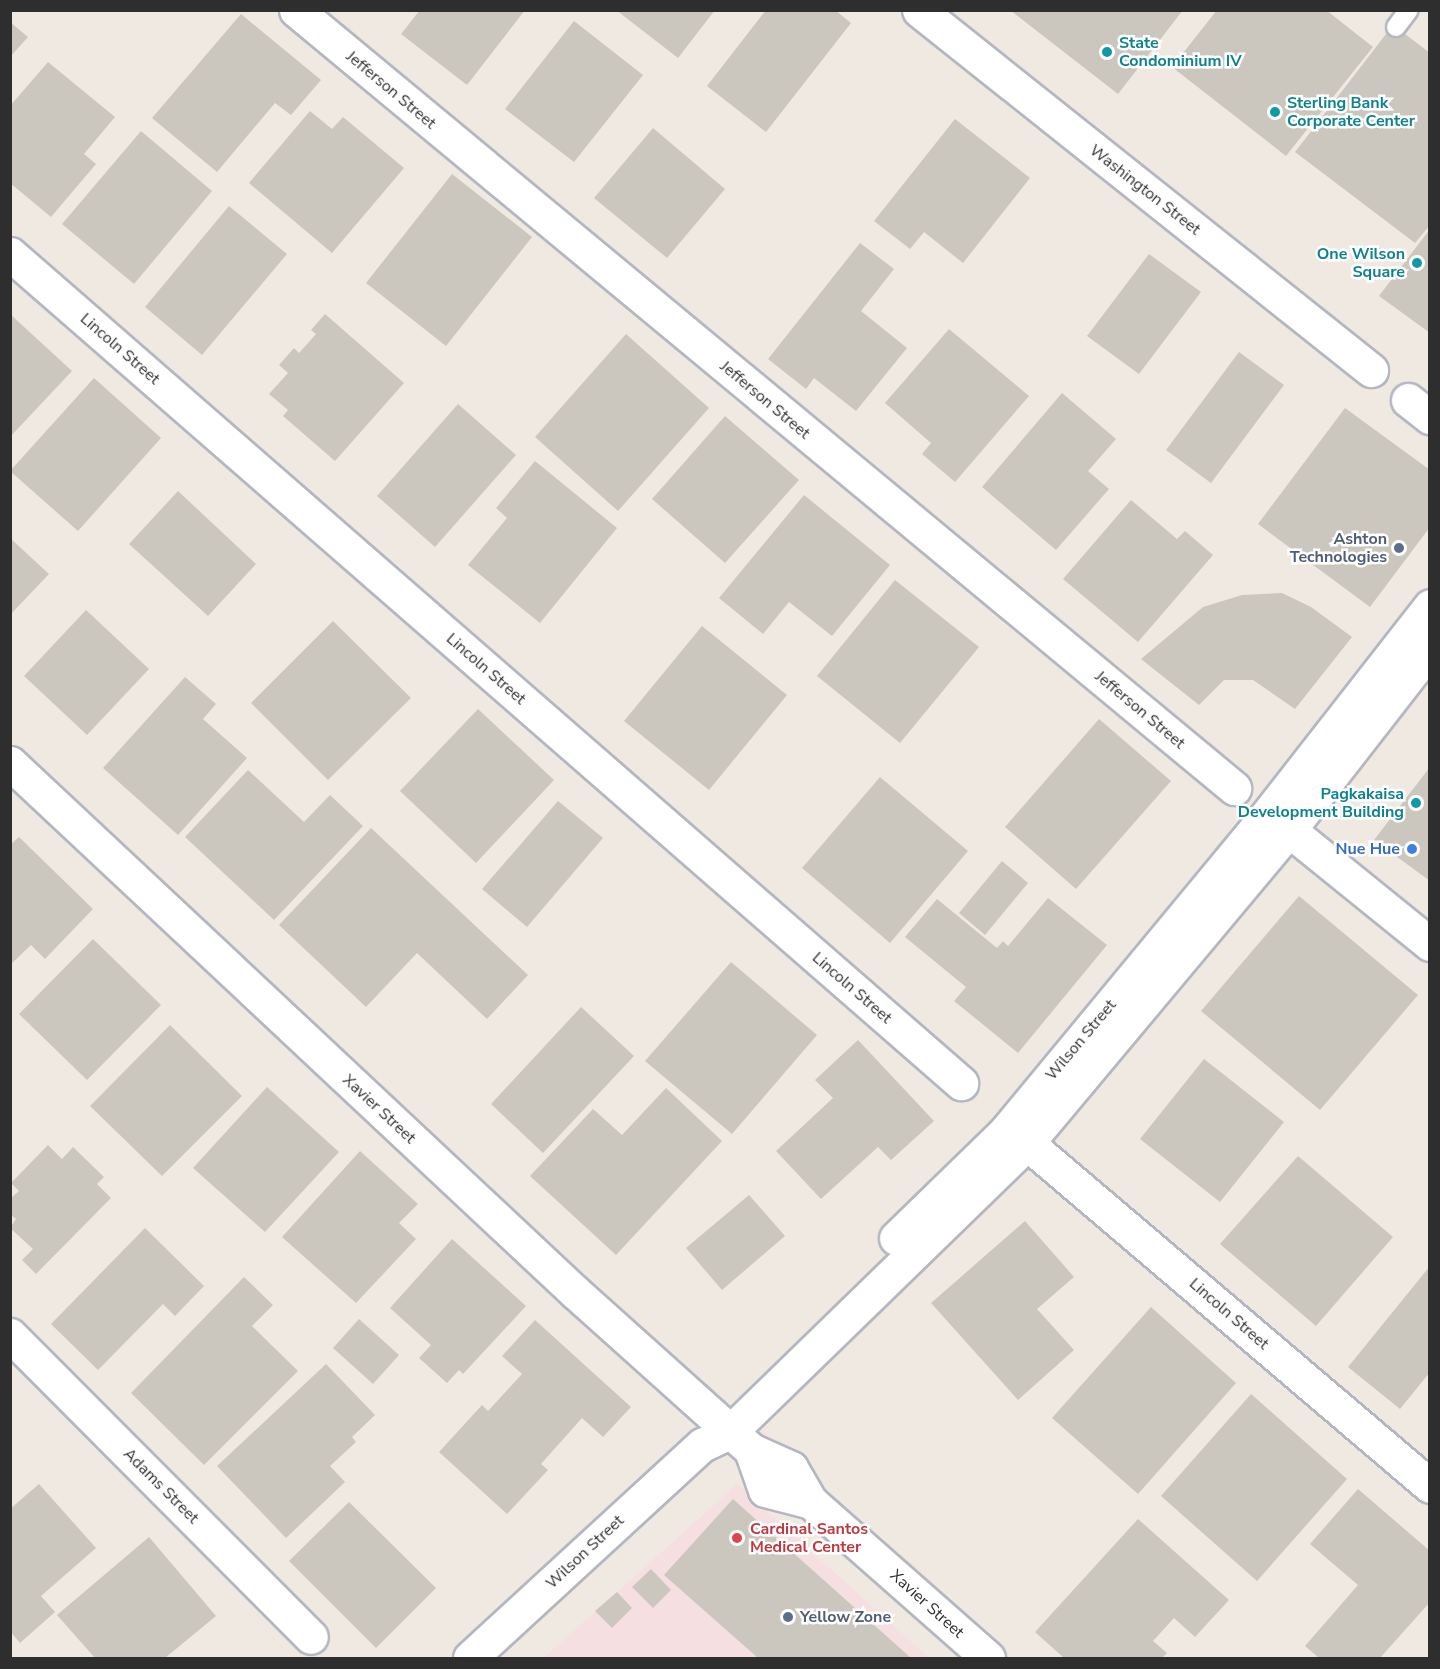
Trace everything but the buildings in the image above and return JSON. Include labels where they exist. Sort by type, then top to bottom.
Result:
[{"type":"street","name":"Jefferson Street","points":[[296,10],[1234,788]]},
{"type":"street","name":"Washington Street","points":[[919,10],[1371,370]]},
{"type":"street","name":"Lincoln Street","points":[[10,254],[961,1083]]},
{"type":"street","name":"Wilson Street","points":[[724,1436],[1005,1132],[1267,815],[1430,606]]},
{"type":"street","name":"Wilson Street","points":[[470,1659],[724,1436],[1027,1143],[1288,830],[1430,649]]},
{"type":"street","name":"Xavier Street","points":[[10,763],[724,1436],[765,1490],[811,1502],[988,1659]]},
{"type":"street","points":[[1288,830],[1430,944]]},
{"type":"street","name":"Lincoln Street","points":[[1027,1143],[1430,1486]]},
{"type":"street","name":"Adams Street","points":[[10,1335],[311,1637]]},
{"type":"lane","points":[[1396,27],[1409,10]]},
{"type":"shaded area","name":"Cardinal Santos Medical Center","points":[[737,1484],[929,1658],[543,1658],[604,1604]]},
{"type":"place","name":"State Condominium IV","points":[[1107,52]]},
{"type":"place","name":"Sterling Bank Corporate Center","points":[[1275,112]]},
{"type":"place","name":"One Wilson Square","points":[[1417,263]]},
{"type":"place","name":"Ashton Technologies","points":[[1399,548]]},
{"type":"place","name":"Pagkakaisa Development Building","points":[[1416,803]]},
{"type":"place","name":"Nue Hue","points":[[1412,849]]},
{"type":"place","name":"Cardinal Santos Medical Center","points":[[737,1538]]},
{"type":"place","name":"Yellow Zone","points":[[788,1617]]}]
